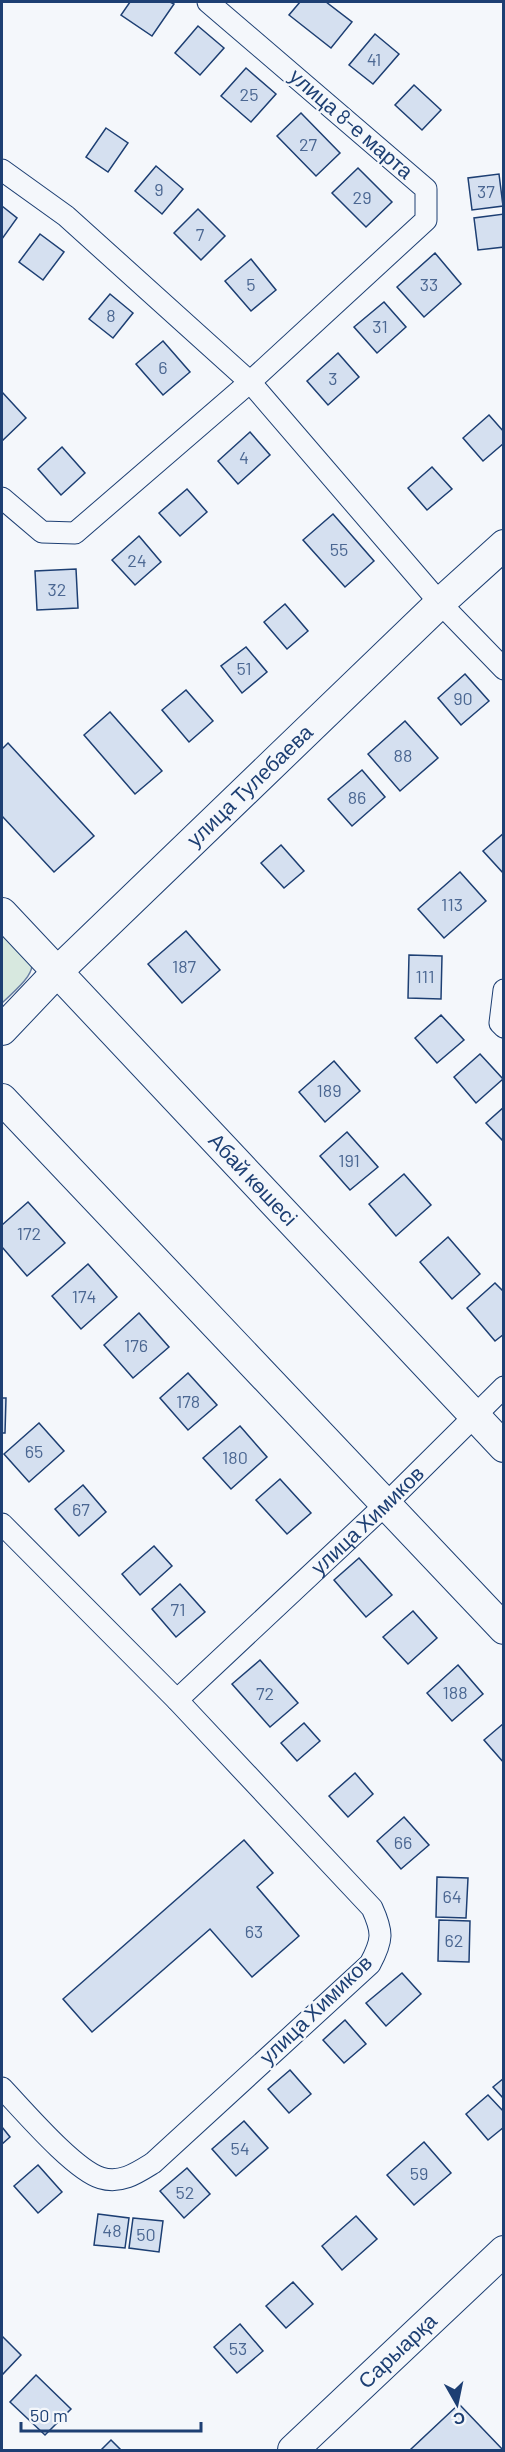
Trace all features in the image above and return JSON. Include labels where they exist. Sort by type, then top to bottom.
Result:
[{"type":"street","name":"улица 8-е марта","points":[[2,498],[42,532],[75,533],[250,382],[426,220],[426,189],[208,2]]},
{"type":"street","points":[[2,170],[66,216],[250,382],[440,603],[504,669]]},
{"type":"street","name":"улица Тулебаева","points":[[2,1030],[57,972],[440,603],[504,545]]},
{"type":"street","name":"Абай көшесі","points":[[2,913],[504,1448]]},
{"type":"street","points":[[504,990],[500,1023],[504,1027]]},
{"type":"street","points":[[2,1099],[384,1506],[504,1629]]},
{"type":"street","name":"улица Химиков","points":[[177,1700],[384,1506],[504,1387]]},
{"type":"street","name":"улица Химиков","points":[[2,1524],[177,1700],[372,1908],[381,1928],[379,1947],[370,1964],[153,2163],[128,2178],[102,2178],[80,2166],[2,2088]]},
{"type":"street","name":"Сарыарқа","points":[[293,2451],[504,2251]]},
{"type":"shaded area","points":[[2,923],[24,947],[32,963],[31,971],[25,980],[2,1003]]},
{"type":"building","points":[[130,2],[170,2],[174,4],[152,36],[121,15]]},
{"type":"building","points":[[300,2],[326,2],[352,22],[331,48],[289,15]]},
{"type":"building","points":[[198,26],[224,48],[200,75],[175,53]]},
{"type":"building","points":[[375,34],[399,54],[373,84],[349,65]]},
{"type":"building","points":[[246,68],[276,94],[251,122],[221,96]]},
{"type":"building","points":[[414,85],[441,110],[422,130],[395,105]]},
{"type":"building","points":[[301,113],[340,153],[316,176],[277,136]]},
{"type":"building","points":[[106,128],[128,143],[108,172],[86,157]]},
{"type":"building","points":[[156,166],[183,189],[162,214],[135,191]]},
{"type":"building","points":[[358,168],[392,202],[366,227],[332,193]]},
{"type":"building","points":[[499,174],[503,206],[472,210],[468,178]]},
{"type":"building","points":[[2,206],[17,218],[2,239]]},
{"type":"building","points":[[198,209],[225,236],[201,260],[174,233]]},
{"type":"building","points":[[504,214],[504,247],[478,250],[474,218]]},
{"type":"building","points":[[40,234],[64,252],[43,280],[19,262]]},
{"type":"building","points":[[435,253],[461,284],[424,317],[397,287]]},
{"type":"building","points":[[251,259],[276,290],[251,311],[225,281]]},
{"type":"building","points":[[110,294],[133,313],[113,338],[89,319]]},
{"type":"building","points":[[384,302],[406,327],[377,353],[354,327]]},
{"type":"building","points":[[163,341],[190,372],[163,395],[136,364]]},
{"type":"building","points":[[338,353],[359,377],[328,405],[307,381]]},
{"type":"building","points":[[2,392],[26,418],[2,441]]},
{"type":"building","points":[[489,415],[504,432],[504,443],[483,461],[463,438]]},
{"type":"building","points":[[250,432],[270,455],[238,484],[218,461]]},
{"type":"building","points":[[62,447],[85,473],[61,495],[38,469]]},
{"type":"building","points":[[432,467],[452,489],[427,510],[408,488]]},
{"type":"building","points":[[187,489],[207,512],[180,536],[159,513]]},
{"type":"building","points":[[333,514],[374,561],[345,587],[303,540]]},
{"type":"building","points":[[139,536],[161,562],[135,585],[112,560]]},
{"type":"building","points":[[76,569],[78,608],[37,610],[35,571]]},
{"type":"building","points":[[285,604],[308,631],[287,649],[264,622]]},
{"type":"building","points":[[246,647],[267,672],[242,693],[221,666]]},
{"type":"building","points":[[465,674],[489,701],[461,725],[438,698]]},
{"type":"building","points":[[186,690],[213,721],[189,742],[162,710]]},
{"type":"building","points":[[110,712],[162,771],[135,794],[84,735]]},
{"type":"building","points":[[405,721],[438,758],[400,791],[368,754]]},
{"type":"building","points":[[8,743],[94,836],[54,872],[2,816],[2,749]]},
{"type":"building","points":[[362,770],[385,797],[352,826],[328,799]]},
{"type":"building","points":[[504,833],[504,874],[483,851]]},
{"type":"building","points":[[281,845],[304,871],[284,888],[261,863]]},
{"type":"building","points":[[460,872],[486,901],[444,938],[418,909]]},
{"type":"building","points":[[186,931],[220,970],[182,1003],[148,964]]},
{"type":"building","points":[[409,955],[442,956],[441,999],[408,998]]},
{"type":"building","points":[[441,1015],[464,1040],[437,1063],[415,1038]]},
{"type":"building","points":[[480,1054],[503,1079],[476,1103],[454,1077]]},
{"type":"building","points":[[334,1061],[360,1091],[325,1122],[299,1092]]},
{"type":"building","points":[[504,1107],[504,1142],[486,1123]]},
{"type":"building","points":[[347,1132],[378,1167],[350,1190],[320,1156]]},
{"type":"building","points":[[404,1174],[431,1205],[396,1236],[369,1204]]},
{"type":"building","points":[[28,1202],[65,1243],[27,1276],[2,1247],[2,1225]]},
{"type":"building","points":[[448,1237],[480,1274],[452,1299],[420,1262]]},
{"type":"building","points":[[88,1264],[117,1297],[81,1329],[52,1296]]},
{"type":"building","points":[[495,1283],[504,1292],[504,1334],[495,1341],[467,1308]]},
{"type":"building","points":[[139,1313],[169,1347],[133,1378],[104,1345]]},
{"type":"building","points":[[188,1373],[217,1405],[188,1430],[160,1398]]},
{"type":"building","points":[[2,1398],[6,1398],[5,1433],[2,1433]]},
{"type":"building","points":[[39,1423],[64,1451],[29,1482],[4,1454]]},
{"type":"building","points":[[240,1426],[267,1457],[231,1489],[203,1458]]},
{"type":"building","points":[[280,1479],[311,1513],[287,1534],[256,1500]]},
{"type":"building","points":[[83,1485],[106,1512],[79,1536],[55,1509]]},
{"type":"building","points":[[154,1546],[172,1566],[140,1595],[122,1574]]},
{"type":"building","points":[[359,1558],[392,1595],[366,1617],[334,1580]]},
{"type":"building","points":[[180,1584],[205,1612],[176,1637],[152,1609]]},
{"type":"building","points":[[413,1611],[437,1638],[408,1664],[383,1637]]},
{"type":"building","points":[[260,1660],[298,1703],[270,1727],[232,1684]]},
{"type":"building","points":[[458,1665],[483,1694],[452,1721],[427,1693]]},
{"type":"building","points":[[304,1723],[320,1741],[297,1761],[281,1743]]},
{"type":"building","points":[[504,1723],[504,1763],[484,1740]]},
{"type":"building","points":[[355,1773],[373,1794],[348,1817],[329,1796]]},
{"type":"building","points":[[404,1817],[429,1845],[401,1869],[377,1841]]},
{"type":"building","points":[[244,1840],[273,1873],[257,1887],[299,1936],[252,1977],[210,1929],[92,2032],[63,1999]]},
{"type":"building","points":[[437,1877],[468,1878],[466,1918],[436,1917]]},
{"type":"building","points":[[439,1920],[470,1921],[469,1962],[438,1961]]},
{"type":"building","points":[[402,1973],[421,1994],[386,2026],[366,2003]]},
{"type":"building","points":[[345,2020],[366,2044],[344,2063],[323,2040]]},
{"type":"building","points":[[290,2070],[311,2094],[289,2113],[268,2089]]},
{"type":"building","points":[[504,2078],[504,2099],[493,2087]]},
{"type":"building","points":[[488,2095],[504,2112],[504,2127],[488,2140],[466,2114]]},
{"type":"building","points":[[244,2121],[268,2148],[236,2176],[212,2149]]},
{"type":"building","points":[[2,2127],[10,2137],[2,2144]]},
{"type":"building","points":[[424,2142],[451,2173],[414,2205],[387,2175]]},
{"type":"building","points":[[38,2165],[62,2192],[38,2213],[14,2186]]},
{"type":"building","points":[[187,2168],[210,2194],[184,2218],[160,2191]]},
{"type":"building","points":[[98,2214],[129,2218],[125,2248],[94,2245]]},
{"type":"building","points":[[356,2216],[377,2239],[342,2270],[322,2246]]},
{"type":"building","points":[[133,2218],[163,2221],[159,2252],[129,2248]]},
{"type":"building","points":[[293,2282],[313,2304],[286,2328],[266,2306]]},
{"type":"building","points":[[240,2324],[263,2351],[237,2373],[214,2347]]},
{"type":"building","points":[[2,2336],[21,2355],[2,2375]]},
{"type":"building","points":[[36,2375],[71,2409],[45,2435],[10,2402]]},
{"type":"building","points":[[459,2404],[503,2450],[410,2450]]},
{"type":"building","points":[[111,2440],[121,2450],[101,2450]]}]
